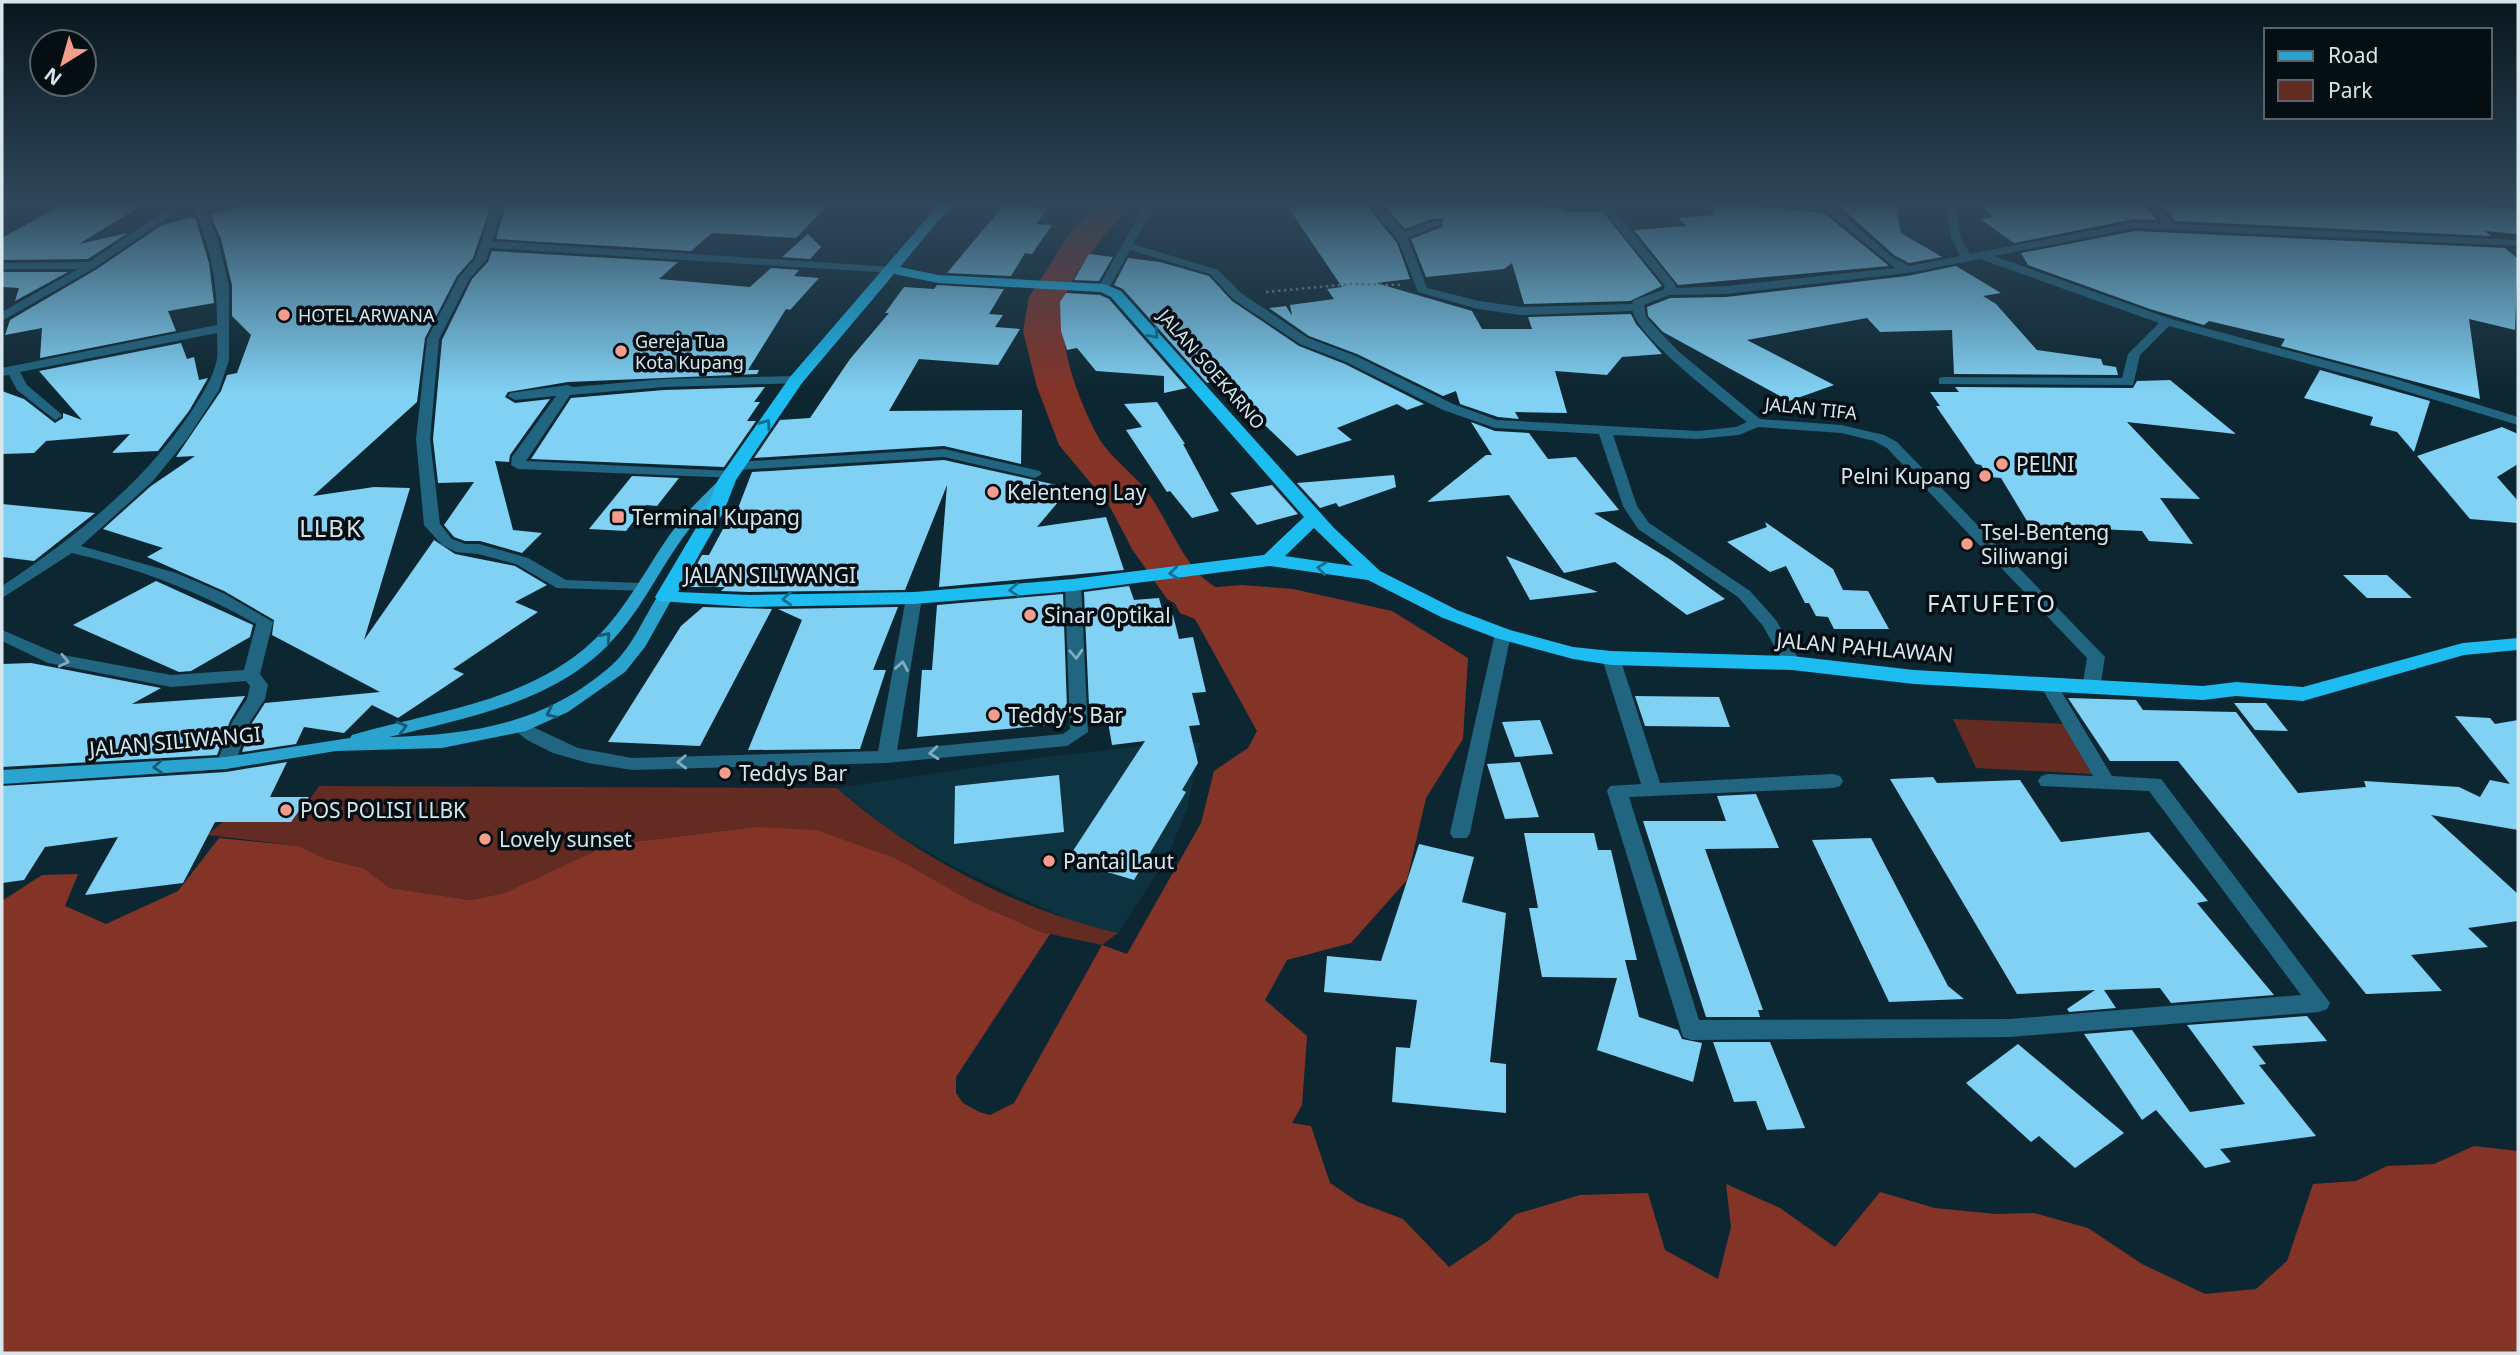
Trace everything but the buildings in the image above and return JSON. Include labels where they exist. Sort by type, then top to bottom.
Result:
[{"type":"highway","points":[[665,597],[715,511],[731,474],[796,380],[897,265]]},
{"type":"highway","points":[[893,270],[938,279],[1104,288]]},
{"type":"highway","name":"JALAN SOEKARNO","points":[[1104,288],[1123,299],[1315,517],[1356,562],[1373,575]]},
{"type":"highway","points":[[1270,560],[1315,517]]},
{"type":"highway","name":"JALAN PAHLAWAN","points":[[1217,568],[1270,560],[1373,575],[1405,594],[1503,634],[1544,647],[1611,658],[1792,663],[1914,677],[2091,688],[2203,693],[2236,689],[2303,694],[2463,649],[2518,644]]},
{"type":"highway","name":"JALAN SILIWANGI","points":[[665,597],[749,601],[914,598],[1073,585],[1217,568]]},
{"type":"main road","points":[[336,745],[493,704],[559,677],[606,638],[681,529],[731,474]]},
{"type":"main road","name":"JALAN SILIWANGI","points":[[2,777],[226,763],[336,745],[442,741],[520,727],[562,708],[619,668],[636,647],[665,597]]},
{"type":"street","points":[[2,317],[92,265]]},
{"type":"street","points":[[2,593],[69,548],[148,478],[182,436],[212,390],[223,360],[223,286],[218,265]]},
{"type":"street","points":[[476,265],[466,277],[433,339],[423,439],[432,525],[447,542],[462,549],[478,548],[522,561],[563,585],[640,588]]},
{"type":"street","points":[[818,265],[893,270]]},
{"type":"street","points":[[1104,288],[1114,265]]},
{"type":"street","points":[[1196,265],[1214,272],[1237,296],[1304,341],[1351,359],[1472,417],[1495,424],[1698,435],[1740,431],[1756,423]]},
{"type":"street","points":[[1416,265],[1422,290],[1478,305],[1521,311],[1639,307],[1640,301],[1668,292],[1704,292],[1931,265]]},
{"type":"street","points":[[1654,265],[1671,286],[1668,292]]},
{"type":"street","points":[[1898,265],[1907,270]]},
{"type":"street","points":[[2006,265],[2167,322],[2399,384],[2518,421]]},
{"type":"street","points":[[2025,265],[2030,275]]},
{"type":"street","name":"JALAN TIFA","points":[[1639,307],[1640,318],[1674,354],[1756,423],[1841,429],[1872,435],[1892,445],[2096,657],[2091,688]]},
{"type":"street","points":[[1944,381],[2128,382],[2134,354],[2167,322]]},
{"type":"street","points":[[7,371],[221,328]]},
{"type":"street","points":[[7,371],[55,416]]},
{"type":"street","points":[[515,396],[568,389],[796,380]]},
{"type":"street","points":[[568,389],[519,457],[518,465],[731,474],[944,453],[1035,474]]},
{"type":"street","points":[[1605,430],[1630,506],[1643,526],[1744,594],[1770,624],[1792,663]]},
{"type":"street","points":[[69,548],[154,569],[190,581],[265,622],[251,675]]},
{"type":"street","points":[[520,727],[559,749],[591,759],[632,764],[886,757],[1044,744],[1074,737],[1079,733],[1079,725],[1073,585]]},
{"type":"street","points":[[886,757],[914,598]]},
{"type":"street","points":[[1460,833],[1503,634]]},
{"type":"street","points":[[2,635],[54,659],[171,681],[251,675]]},
{"type":"street","points":[[1611,658],[1653,790]]},
{"type":"street","points":[[226,763],[242,722],[256,699],[259,684],[251,675]]},
{"type":"street","points":[[2049,685],[2106,782]]},
{"type":"street","points":[[1833,781],[1617,791],[1691,1030],[2010,1028],[2319,1003],[2154,784],[2048,780]]},
{"type":"path","points":[[1237,296],[1351,284],[1390,284],[1422,290]]},
{"type":"shaded area","points":[[1242,585],[1293,589],[1392,611],[1468,658],[1463,739],[1426,798],[1407,880],[1351,943],[1287,960],[1265,1000],[1307,1036],[1302,1105],[1292,1123],[1311,1126],[1330,1183],[1358,1202],[1403,1219],[1449,1267],[1488,1241],[1516,1214],[1580,1195],[1648,1193],[1665,1250],[1718,1279],[1731,1227],[1726,1184],[1780,1208],[1835,1247],[1880,1192],[1935,1208],[1996,1214],[2034,1213],[2088,1228],[2142,1264],[2205,1294],[2256,1289],[2287,1261],[2313,1184],[2356,1181],[2387,1166],[2434,1164],[2474,1146],[2518,1151],[2518,1353],[2,1353],[2,901],[42,875],[78,874],[65,906],[106,924],[178,891],[219,838],[299,846],[326,859],[363,868],[390,888],[471,900],[504,893],[608,845],[755,827],[816,830],[897,859],[969,900],[1041,932],[1102,945],[1127,954],[1201,823],[1214,771],[1248,748],[1257,731],[1195,619],[1180,613],[1168,591]]},
{"type":"shaded area","points":[[1200,743],[1188,806],[1167,858],[1118,933],[1076,923],[958,869],[894,833],[837,788],[1044,757],[1152,745]]},
{"type":"green space","points":[[1953,719],[2066,724],[2093,774],[1976,768]]},
{"type":"green space","points":[[319,786],[837,788],[899,836],[969,877],[1043,910],[1118,933],[1102,945],[1041,932],[969,900],[755,827],[608,845],[504,893],[471,900],[390,888],[363,868],[326,859],[299,846],[207,835],[225,820],[287,815],[302,811]]},
{"type":"pier","points":[[1050,934],[1102,945],[1014,1103],[990,1115],[979,1112],[963,1103],[956,1093],[956,1077]]},
{"type":"waterway","points":[[1067,265],[1047,297],[1042,331],[1057,387],[1081,445],[1130,500],[1156,549],[1185,588],[1250,624]]},
{"type":"place","name":"HOTEL ARWANA","points":[[284,315]]},
{"type":"place","name":"Gereja Tua Kota Kupang","points":[[621,351]]},
{"type":"place","name":"PELNI","points":[[2002,464]]},
{"type":"place","name":"Pelni Kupang","points":[[1985,476]]},
{"type":"place","name":"Kelenteng Lay","points":[[993,492]]},
{"type":"place","name":"Terminal Kupang","points":[[618,517]]},
{"type":"place","name":"Tsel-Benteng Siliwangi","points":[[1967,544]]},
{"type":"place","name":"Sinar Optikal","points":[[1030,615]]},
{"type":"place","name":"Teddy'S Bar","points":[[994,715]]},
{"type":"place","name":"Teddys Bar","points":[[725,773]]},
{"type":"place","name":"POS POLISI LLBK","points":[[286,810]]},
{"type":"place","name":"Lovely sunset","points":[[485,839]]},
{"type":"place","name":"Pantai Laut","points":[[1049,861]]},
{"type":"district","name":"LLBK","points":[[331,527]]},
{"type":"district","name":"FATUFETO","points":[[1992,602]]}]
